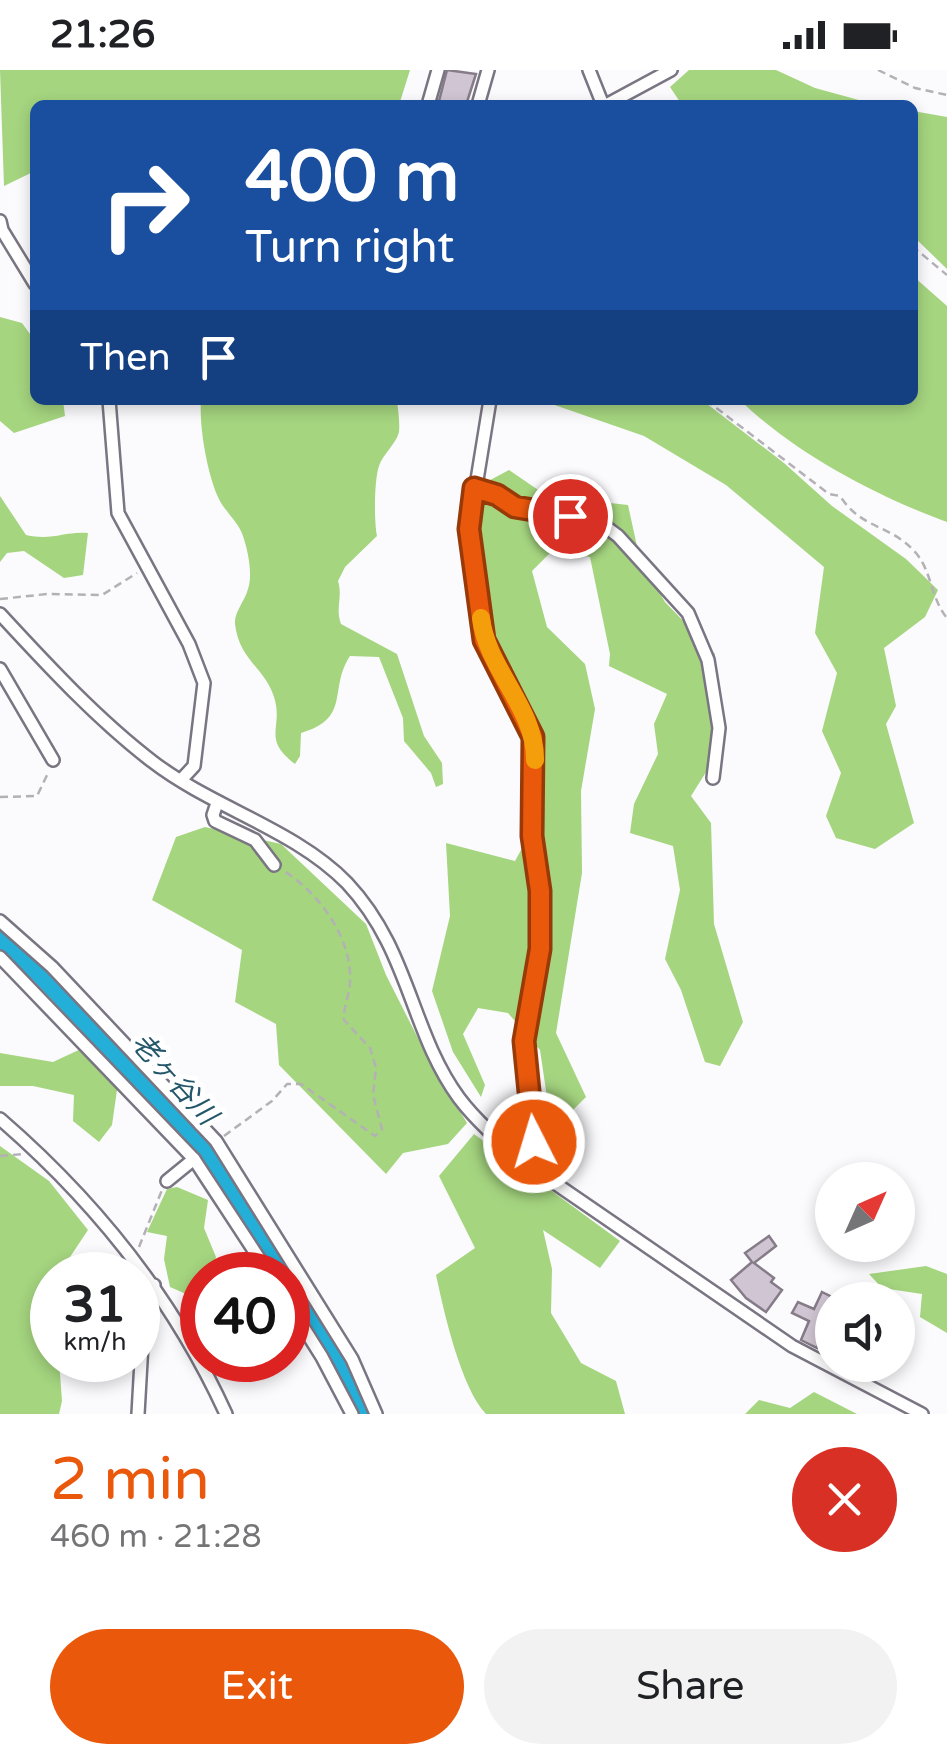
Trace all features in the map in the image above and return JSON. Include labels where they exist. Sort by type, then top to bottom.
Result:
[{"type":"street","points":[[429,100],[438,70]]},
{"type":"street","points":[[479,100],[488,70]]},
{"type":"street","points":[[590,70],[602,100]]},
{"type":"street","points":[[614,100],[671,70]]},
{"type":"street","points":[[0,221],[30,276]]},
{"type":"street","points":[[108,405],[118,513],[189,644],[204,683],[194,766],[181,780]]},
{"type":"street","points":[[489,405],[469,529],[484,640],[533,737],[535,752],[532,836],[540,891],[540,949],[524,1041],[534,1142],[524,1162]]},
{"type":"street","points":[[474,488],[497,495],[515,507],[598,521],[618,536],[688,613],[708,660],[720,728],[713,778]]},
{"type":"street","points":[[0,614],[94,710],[154,762],[322,862],[347,884],[378,922],[398,958],[426,1035],[459,1098],[495,1137],[524,1162],[792,1346],[922,1414]]},
{"type":"street","points":[[0,669],[53,760]]},
{"type":"street","points":[[218,802],[213,815],[215,822],[255,840],[274,865]]},
{"type":"street","points":[[0,921],[52,967],[216,1140],[352,1359],[374,1413]]},
{"type":"street","points":[[0,957],[194,1160],[255,1252]]},
{"type":"street","points":[[0,1118],[40,1154],[130,1252]]},
{"type":"street","points":[[166,1181],[194,1160]]},
{"type":"street","points":[[160,1295],[203,1364],[226,1414]]},
{"type":"street","points":[[310,1338],[352,1414]]},
{"type":"street","points":[[138,1414],[140,1382]]},
{"type":"path","points":[[878,70],[916,88],[947,95]]},
{"type":"path","points":[[918,251],[947,274]]},
{"type":"path","points":[[712,405],[829,494],[840,496],[850,512],[866,524],[896,535],[913,550],[924,563],[932,592],[947,618]]},
{"type":"path","points":[[0,599],[47,594],[102,595],[146,567]]},
{"type":"path","points":[[0,798],[38,796],[53,760]]},
{"type":"path","points":[[216,1140],[236,1130],[286,1084],[301,1084],[374,1136],[382,1129],[373,1095],[376,1068],[370,1048],[344,1020],[350,982],[346,944],[334,922],[294,877],[274,865]]},
{"type":"path","points":[[0,1156],[40,1154]]},
{"type":"path","points":[[137,1252],[166,1181]]},
{"type":"green space","points":[[0,70],[410,70],[401,100],[30,100],[30,173],[4,186]]},
{"type":"green space","points":[[689,70],[776,70],[815,88],[859,100],[679,100],[670,87]]},
{"type":"green space","points":[[918,112],[947,117],[947,269],[918,241]]},
{"type":"green space","points":[[918,280],[947,306],[947,522],[837,471],[746,405],[918,405]]},
{"type":"green space","points":[[0,317],[22,323],[30,334],[30,405],[64,405],[65,416],[14,433],[0,421]]},
{"type":"green space","points":[[201,405],[398,405],[399,432],[377,472],[377,536],[345,567],[338,581],[339,618],[341,624],[397,654],[424,736],[442,763],[443,784],[436,787],[431,773],[404,741],[403,718],[379,657],[350,656],[333,711],[317,727],[301,733],[300,756],[295,764],[279,747],[274,697],[237,636],[235,620],[248,589],[249,562],[241,531],[221,502],[210,475]]},
{"type":"green space","points":[[555,405],[709,405],[832,506],[906,559],[938,590],[925,617],[884,648],[896,706],[886,724],[914,823],[875,849],[836,838],[826,816],[841,773],[822,731],[837,673],[815,633],[824,567],[726,485],[644,436]]},
{"type":"green space","points":[[509,470],[547,496],[628,505],[640,560],[665,602],[715,654],[713,761],[691,796],[711,823],[714,924],[743,1022],[720,1066],[705,1062],[681,990],[665,959],[680,890],[673,846],[630,833],[634,804],[658,754],[654,724],[667,694],[609,666],[610,654],[590,557],[553,550],[532,571],[547,627],[585,664],[595,709],[581,791],[582,873],[556,1033],[586,1097],[552,1131],[540,1050],[508,1013],[478,1008],[463,1034],[485,1085],[481,1097],[453,1052],[432,991],[450,916],[446,843],[515,861],[531,832],[538,739],[486,639],[478,555],[479,486]]},
{"type":"green space","points":[[0,496],[26,535],[88,533],[83,575],[64,578],[24,551],[7,553],[0,562]]},
{"type":"green space","points":[[205,827],[281,844],[366,924],[386,975],[428,1058],[467,1123],[448,1144],[403,1153],[386,1174],[279,1065],[276,1024],[235,1002],[242,950],[152,900],[176,837]]},
{"type":"green space","points":[[83,1048],[118,1083],[112,1125],[99,1142],[73,1121],[74,1095],[33,1086],[0,1086],[0,1053],[53,1062]]},
{"type":"green space","points":[[474,1134],[620,1241],[600,1268],[543,1230],[552,1269],[551,1313],[581,1363],[616,1381],[625,1414],[486,1414],[477,1402],[455,1349],[436,1275],[475,1248],[439,1176]]},
{"type":"green space","points":[[0,1146],[49,1181],[88,1230],[73,1252],[30,1252],[30,1382],[61,1382],[59,1414],[0,1414]]},
{"type":"green space","points":[[177,1187],[208,1200],[204,1228],[214,1252],[180,1252],[180,1291],[170,1287],[164,1259],[167,1236],[147,1232],[167,1189]]},
{"type":"green space","points":[[926,1266],[947,1274],[947,1333],[920,1317],[922,1294],[915,1293],[915,1282],[876,1282],[869,1274]]},
{"type":"green space","points":[[814,1392],[857,1414],[745,1414],[759,1400],[790,1408]]},
{"type":"building","points":[[447,70],[476,74],[468,100],[439,100]]},
{"type":"building","points":[[769,1236],[776,1246],[754,1263],[774,1278],[771,1282],[782,1290],[766,1312],[746,1298],[731,1280],[752,1262],[745,1253]]},
{"type":"building","points":[[798,1302],[814,1309],[815,1347],[801,1340],[809,1321],[792,1313]]},
{"type":"waterway","name":"老ヶ谷川","points":[[0,940],[41,974],[183,1123],[269,1252]]},
{"type":"waterway","name":"老ヶ谷川","points":[[310,1317],[364,1414]]},
{"type":"slow traffic","points":[[481,618],[484,640],[533,737],[535,760]]},
{"type":"route","points":[[534,1142],[524,1041],[540,949],[540,891],[532,836],[535,752],[533,737],[484,640],[469,529],[474,488],[497,495],[515,507],[570,516]]}]
